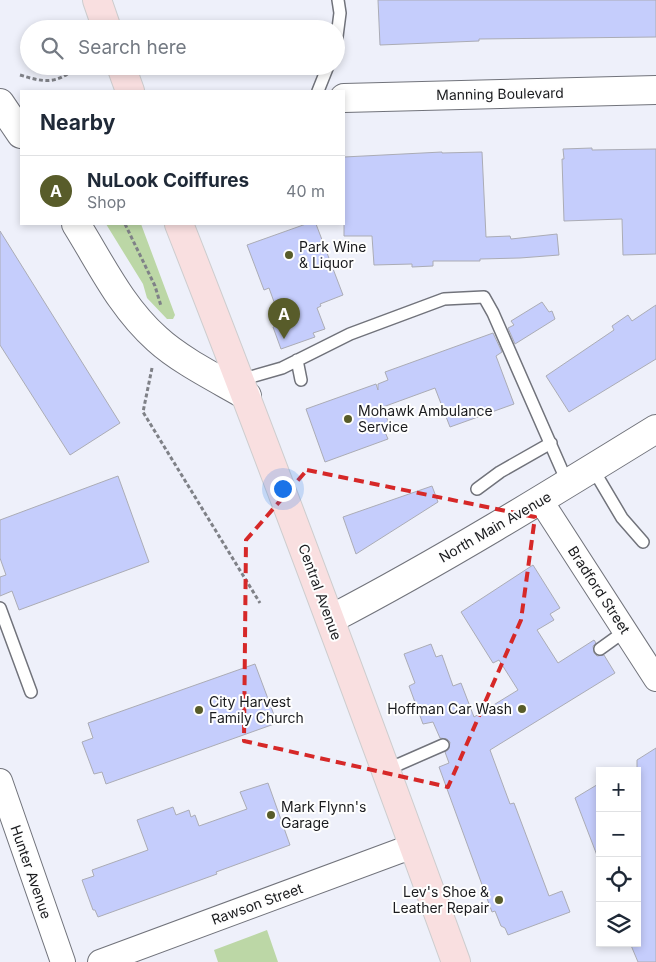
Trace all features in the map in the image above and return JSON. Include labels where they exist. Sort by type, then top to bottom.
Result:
[{"type":"main road","points":[[97,0],[104,20]]},
{"type":"main road","points":[[124,75],[130,90]]},
{"type":"main road","name":"Central Avenue","points":[[179,225],[331,619],[456,962]]},
{"type":"street","name":"Manning Boulevard","points":[[345,98],[656,90]]},
{"type":"street","points":[[77,225],[125,303],[137,319],[158,340],[173,351],[243,388]]},
{"type":"street","name":"North Main Avenue","points":[[331,619],[541,501],[656,429]]},
{"type":"street","name":"Bradford Street","points":[[541,501],[656,679]]},
{"type":"street","name":"Hunter Avenue","points":[[0,781],[63,962]]},
{"type":"street","name":"Rawson Street","points":[[100,962],[413,846]]},
{"type":"lane","points":[[338,0],[339,20]]},
{"type":"lane","points":[[318,90],[324,75]]},
{"type":"lane","points":[[243,388],[350,334],[444,299],[484,297],[493,313],[568,484]]},
{"type":"lane","points":[[297,360],[301,380]]},
{"type":"lane","points":[[477,489],[500,472],[551,443]]},
{"type":"lane","points":[[593,468],[622,518],[643,542]]},
{"type":"lane","points":[[0,608],[31,692]]},
{"type":"lane","points":[[600,649],[625,631]]},
{"type":"lane","points":[[386,770],[443,745]]},
{"type":"path","points":[[20,75],[59,80],[65,75]]},
{"type":"path","points":[[125,225],[155,286],[164,315],[143,412],[260,603]]},
{"type":"highlighted area","points":[[307,470],[535,517],[521,620],[448,787],[244,741],[246,540]]},
{"type":"green space","points":[[107,225],[141,225],[175,315],[173,319],[167,319],[147,298],[143,284]]},
{"type":"green space","points":[[267,930],[278,962],[218,962],[214,950]]},
{"type":"building","points":[[378,0],[656,0],[656,37],[479,39],[479,41],[380,45]]},
{"type":"building","points":[[592,148],[592,150],[656,149],[656,254],[623,255],[622,219],[564,221],[563,149]]},
{"type":"building","points":[[482,152],[486,237],[510,236],[511,239],[557,234],[559,255],[480,259],[480,261],[433,261],[433,266],[412,267],[412,264],[374,265],[372,236],[344,236],[345,157]]},
{"type":"building","points":[[303,225],[316,225],[343,295],[320,304],[321,306],[317,308],[325,329],[313,333],[315,337],[281,349],[273,327],[282,324],[269,288],[264,290],[247,245]]},
{"type":"building","points":[[0,231],[120,423],[70,455],[0,345]]},
{"type":"building","points":[[542,302],[549,312],[552,311],[555,319],[515,344],[508,328],[514,325],[511,321]]},
{"type":"building","points":[[656,305],[656,359],[569,412],[546,376],[614,330],[612,326],[628,315],[632,321]]},
{"type":"building","points":[[493,333],[502,352],[496,356],[514,404],[450,427],[435,388],[383,407],[391,430],[385,432],[388,439],[325,462],[306,409],[376,384],[378,390],[378,384],[388,380],[385,372]]},
{"type":"building","points":[[118,476],[149,562],[19,610],[12,591],[0,596],[0,577],[6,575],[0,558],[0,520]]},
{"type":"building","points":[[432,486],[438,502],[356,554],[343,517]]},
{"type":"building","points":[[533,565],[560,608],[550,614],[554,620],[537,630],[558,663],[594,640],[596,643],[593,646],[594,653],[597,656],[604,655],[615,673],[490,750],[510,804],[514,803],[549,896],[562,891],[570,912],[508,935],[505,928],[501,926],[495,911],[492,912],[439,767],[449,763],[445,752],[449,749],[450,742],[447,739],[440,738],[433,722],[423,724],[409,686],[415,683],[404,654],[431,644],[436,657],[442,655],[453,686],[461,683],[474,717],[518,690],[499,660],[493,663],[461,612]]},
{"type":"building","name":"City Harvest Family Church","points":[[255,664],[277,723],[106,784],[102,772],[94,774],[82,742],[93,738],[88,723]]},
{"type":"building","points":[[656,748],[656,962],[638,962],[632,947],[641,947],[641,767],[637,767],[637,760]]},
{"type":"building","points":[[268,783],[290,845],[216,872],[217,874],[98,917],[95,910],[93,910],[82,880],[94,876],[92,870],[148,850],[137,820],[173,807],[176,815],[189,810],[191,817],[195,815],[199,826],[247,809],[240,792]]},
{"type":"building","points":[[596,785],[596,853],[575,798]]},
{"type":"place","name":"Park Wine & Liquor","points":[[289,255]]},
{"type":"place","name":"NuLook Coiffures","points":[[284,339]]},
{"type":"place","name":"Mohawk Ambulance Service","points":[[348,419]]},
{"type":"place","name":"Hoffman Car Wash","points":[[522,709]]},
{"type":"place","name":"City Harvest Family Church","points":[[199,710]]},
{"type":"place","name":"Mark Flynn's Garage","points":[[271,815]]},
{"type":"place","name":"Lev's Shoe & Leather Repair","points":[[499,900]]}]
